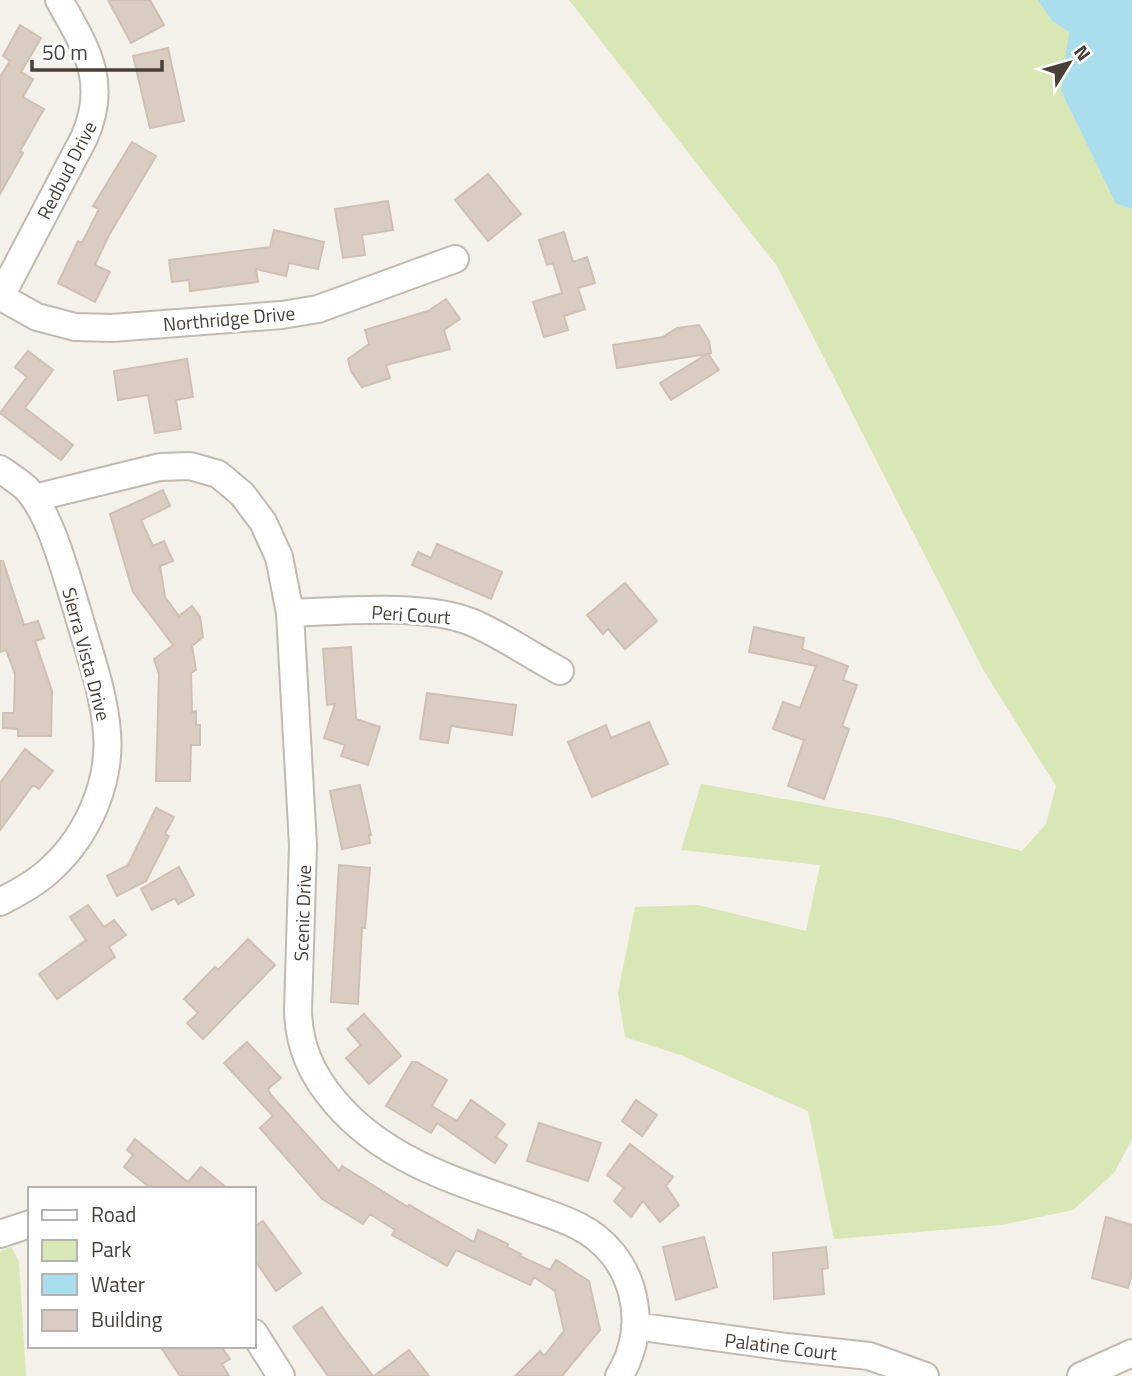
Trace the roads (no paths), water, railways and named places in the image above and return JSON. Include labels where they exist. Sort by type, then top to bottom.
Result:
[{"type":"street","name":"Redbud Drive","points":[[0,297],[84,138],[94,113],[95,86],[87,53],[59,0]]},
{"type":"street","name":"Northridge Drive","points":[[0,297],[37,317],[75,327],[112,328],[282,315],[318,309],[455,259]]},
{"type":"street","name":"Scenic Drive","points":[[34,498],[160,467],[190,466],[218,474],[242,494],[263,522],[279,557],[290,613],[303,832],[298,1011],[303,1049],[327,1093],[360,1129],[382,1145],[445,1177],[568,1221],[604,1244],[616,1257],[631,1286],[635,1306],[632,1352],[619,1376]]},
{"type":"street","name":"Sierra Vista Drive","points":[[0,469],[25,487],[34,498],[59,549],[97,678],[105,718],[107,758],[97,800],[73,845],[43,877],[0,902]]},
{"type":"street","name":"Peri Court","points":[[290,613],[438,612],[472,622],[560,671]]},
{"type":"street","points":[[0,1234],[28,1225]]},
{"type":"street","name":"Palatine Court","points":[[635,1326],[786,1348],[869,1356],[925,1376]]},
{"type":"street","points":[[256,1336],[281,1376]]},
{"type":"street","points":[[1081,1376],[1132,1353]]},
{"type":"water","points":[[1038,0],[1132,0],[1132,209],[1116,204],[1061,91],[1069,32],[1052,21]]}]
